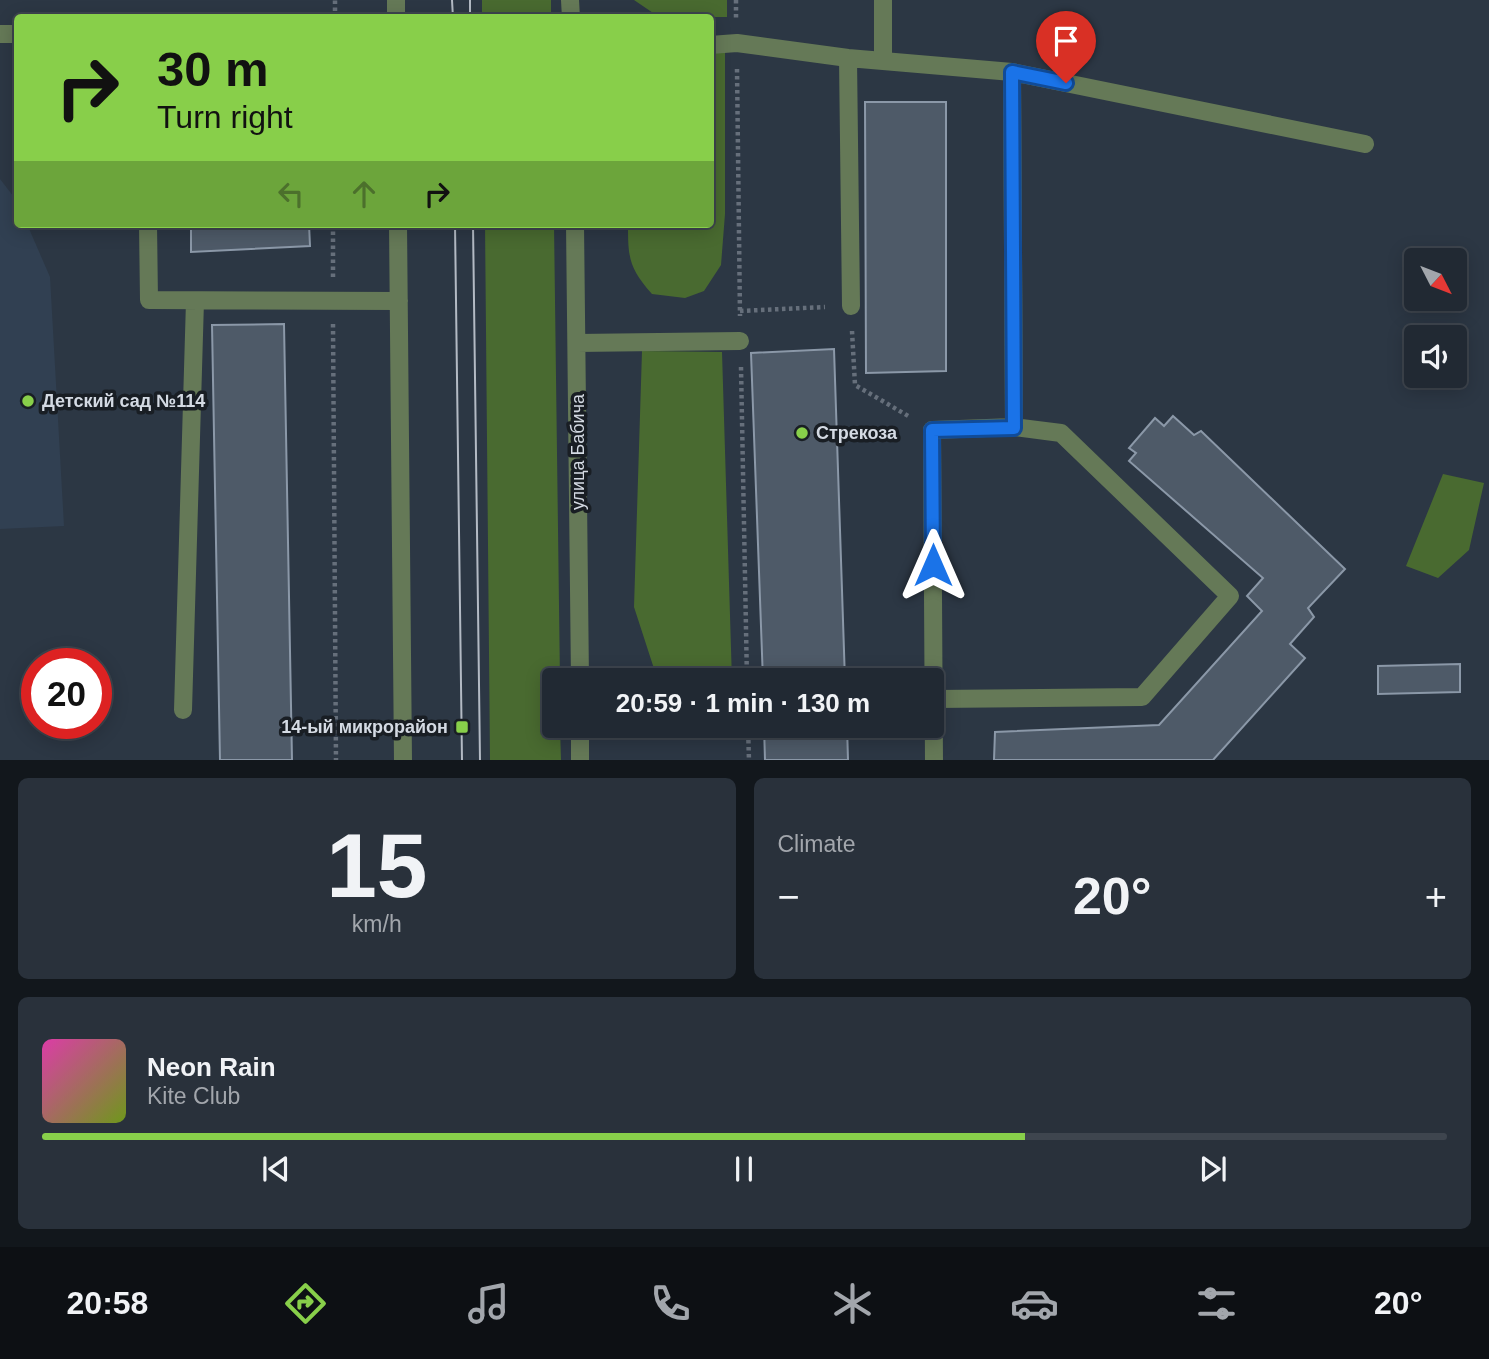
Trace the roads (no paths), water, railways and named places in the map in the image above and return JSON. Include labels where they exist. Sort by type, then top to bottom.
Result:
[{"type":"street","points":[[883,0],[883,60]]},
{"type":"street","points":[[714,45],[737,43],[848,58],[1012,72],[1365,144]]},
{"type":"street","points":[[848,58],[851,306]]},
{"type":"street","points":[[1012,72],[1014,428]]},
{"type":"street","points":[[148,228],[149,300],[399,301]]},
{"type":"street","points":[[398,228],[403,760]]},
{"type":"street","name":"улица Бабича","points":[[575,228],[580,668]]},
{"type":"street","points":[[183,710],[195,301]]},
{"type":"street","points":[[577,343],[740,341]]},
{"type":"street","points":[[934,668],[932,430],[1014,428],[1061,433],[1230,596],[1142,697],[944,699]]},
{"type":"street","points":[[580,738],[580,760]]},
{"type":"street","points":[[934,738],[934,760]]},
{"type":"tram line","points":[[452,0],[453,14]]},
{"type":"tram line","points":[[470,0],[470,14]]},
{"type":"tram line","points":[[455,228],[462,760]]},
{"type":"tram line","points":[[473,228],[480,760]]},
{"type":"place","name":"Детский сад №114","points":[[28,401]]},
{"type":"place","name":"Стрекоза","points":[[802,433]]},
{"type":"place","name":"14-ый микрорайон","points":[[462,727]]}]
